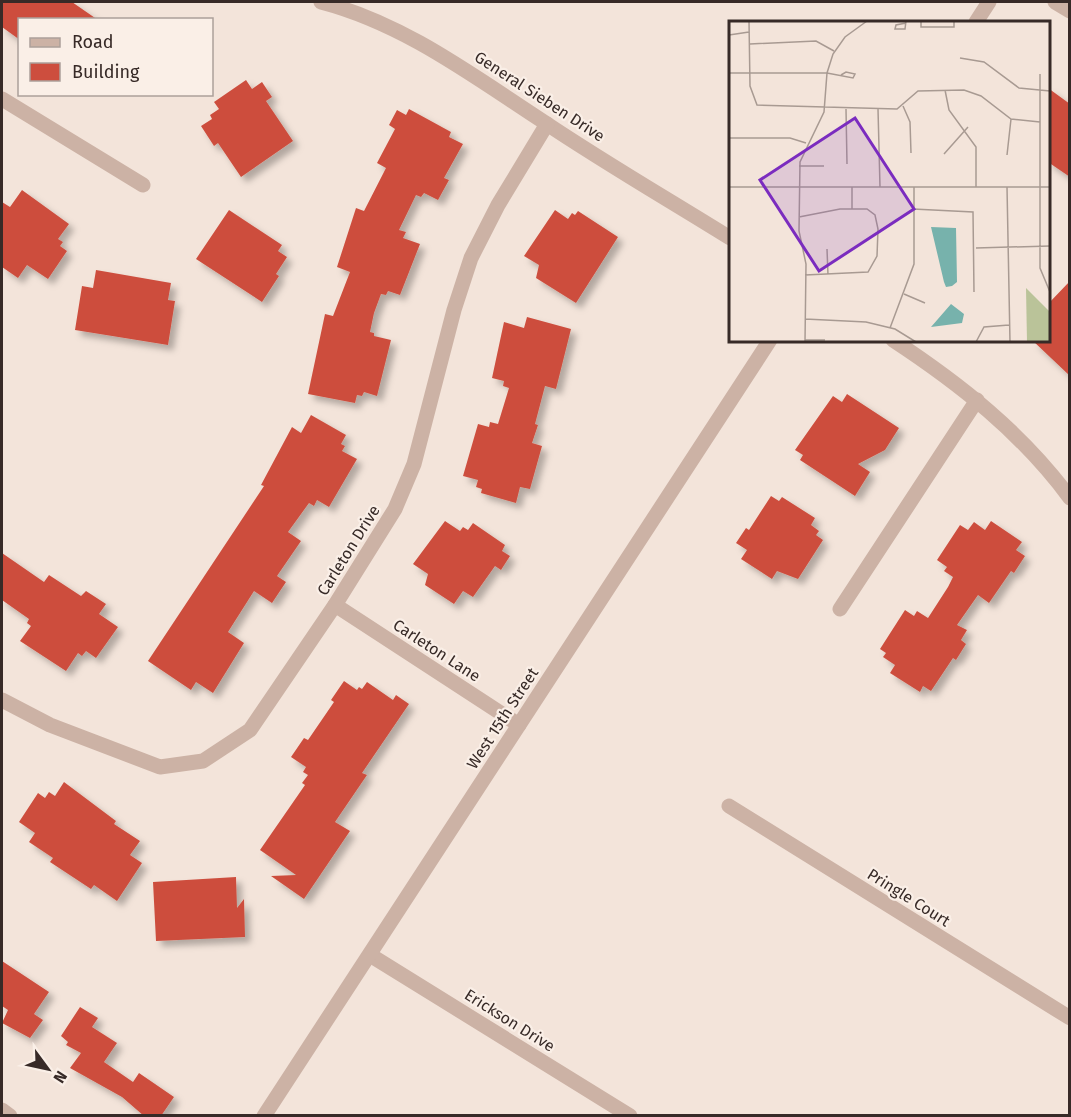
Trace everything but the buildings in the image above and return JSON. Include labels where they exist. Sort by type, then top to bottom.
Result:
[{"type":"street","name":"General Sieben Drive","points":[[321,2],[357,11],[436,50],[547,124],[729,237]]},
{"type":"street","points":[[977,21],[989,2]]},
{"type":"street","points":[[1055,2],[1070,11]]},
{"type":"street","points":[[2,99],[143,185]]},
{"type":"street","name":"Carleton Drive","points":[[2,700],[50,725],[160,767],[203,761],[250,730],[335,605],[385,526],[414,464],[471,258],[498,205],[547,124]]},
{"type":"street","name":"West 15th Street","points":[[264,1116],[769,342]]},
{"type":"street","points":[[896,342],[977,400],[1033,454],[1070,498]]},
{"type":"street","points":[[840,609],[977,400]]},
{"type":"street","name":"Carleton Lane","points":[[335,605],[519,725]]},
{"type":"street","name":"Pringle Court","points":[[729,806],[1070,1018]]},
{"type":"street","name":"Erickson Drive","points":[[370,955],[630,1116]]}]
